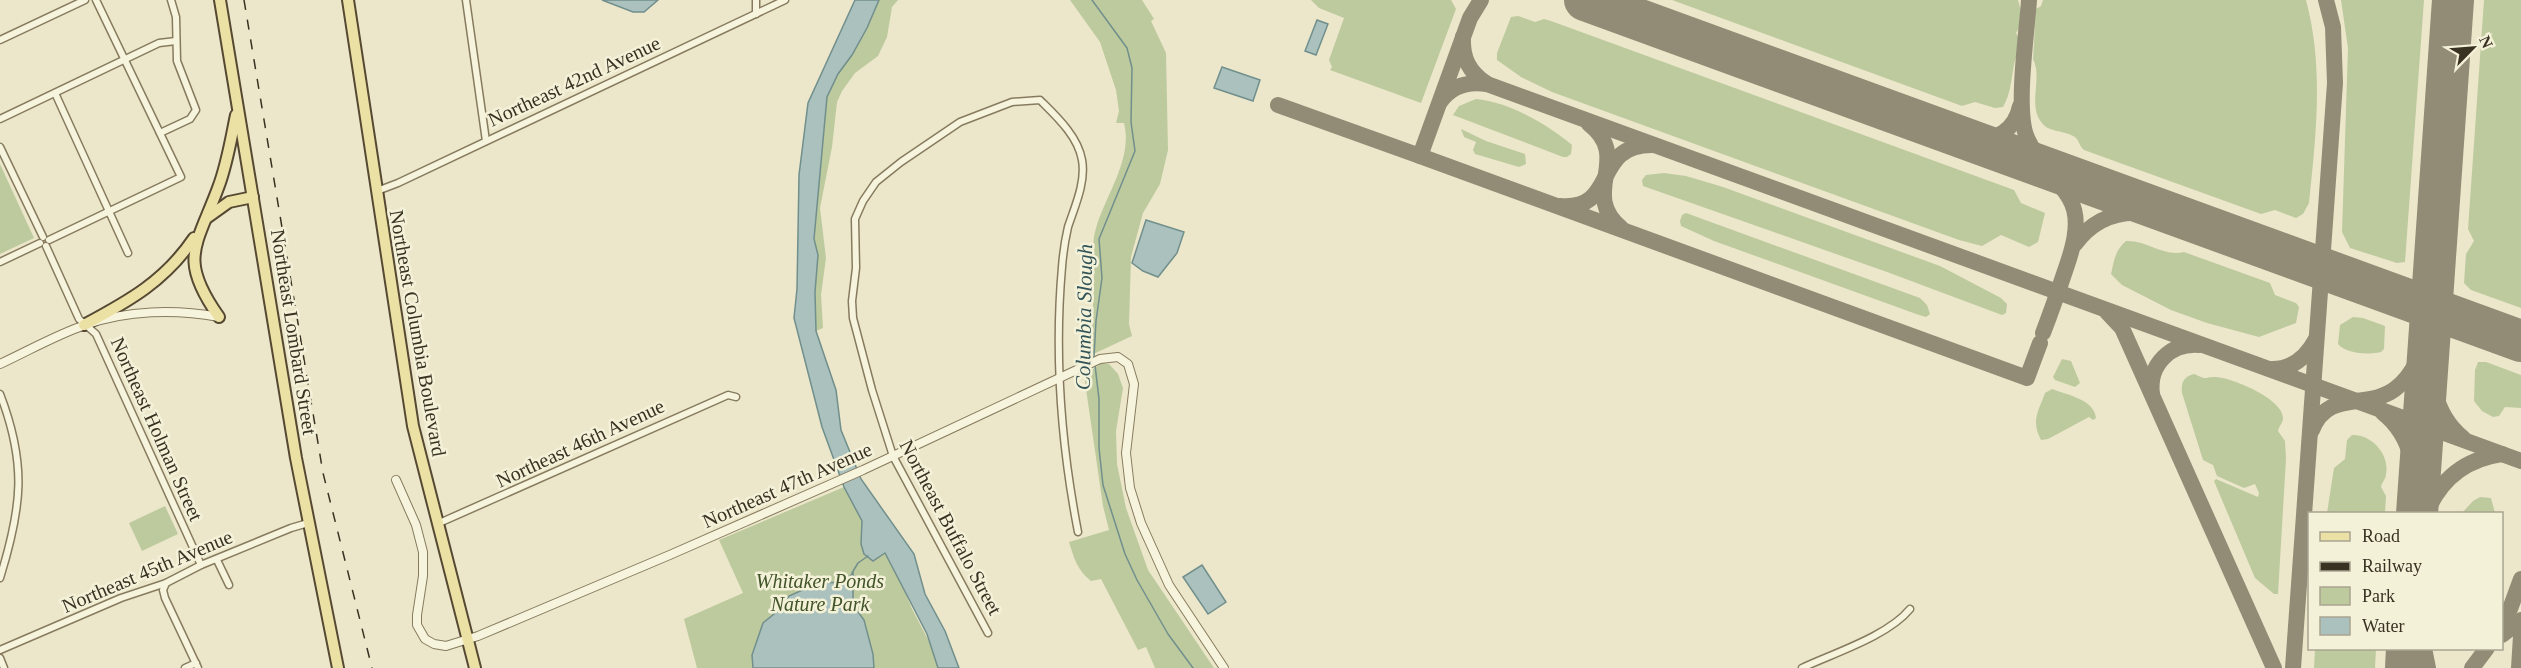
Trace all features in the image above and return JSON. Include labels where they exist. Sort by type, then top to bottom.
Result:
[{"type":"main road","name":"Northeast Lombard Street","points":[[220,0],[308,523],[338,668]]},
{"type":"main road","name":"Northeast Columbia Boulevard","points":[[348,0],[412,424],[475,668]]},
{"type":"main road","points":[[219,317],[204,294],[195,271],[194,247],[219,185],[237,105]]},
{"type":"main road","points":[[84,325],[127,302],[151,285],[180,256],[208,217],[222,206],[234,200],[253,197]]},
{"type":"street","points":[[0,40],[85,0]]},
{"type":"street","points":[[0,261],[181,177],[96,0]]},
{"type":"street","points":[[160,133],[190,119],[196,110],[179,68],[176,17],[171,0]]},
{"type":"street","points":[[466,0],[486,141]]},
{"type":"street","points":[[756,0],[756,14]]},
{"type":"street","name":"Northeast 42nd Avenue","points":[[376,191],[785,0]]},
{"type":"street","points":[[0,119],[159,43],[176,41]]},
{"type":"street","points":[[55,93],[128,253]]},
{"type":"street","name":"Northeast Buffalo Street","points":[[988,633],[893,456],[864,365],[852,309],[856,268],[855,219],[863,201],[876,182],[901,162],[960,122],[1012,102],[1040,100],[1062,122],[1082,160],[1079,199],[1068,228],[1063,258],[1058,379]]},
{"type":"street","name":"Northeast Holman Street","points":[[0,147],[84,325],[96,334],[201,565]]},
{"type":"street","points":[[0,364],[84,325],[103,320],[157,312],[219,317]]},
{"type":"street","name":"Northeast 47th Avenue","points":[[467,639],[548,607],[834,483],[1100,360],[1118,357],[1128,364],[1134,384],[1126,453],[1130,488],[1141,523],[1169,585],[1224,668]]},
{"type":"street","points":[[1058,379],[1064,457],[1078,532]]},
{"type":"street","points":[[0,394],[14,432],[20,470],[16,519],[0,579]]},
{"type":"street","name":"Northeast 46th Avenue","points":[[437,524],[603,452],[683,413],[728,395],[736,397]]},
{"type":"street","points":[[396,480],[416,525],[423,552],[422,586],[417,615],[418,628],[425,639],[438,645],[467,639]]},
{"type":"street","name":"Northeast 45th Avenue","points":[[0,650],[121,598],[166,582],[201,565],[308,523]]},
{"type":"street","points":[[217,560],[229,585]]},
{"type":"street","points":[[166,582],[163,590],[165,598],[197,665],[184,668]]},
{"type":"street","points":[[1802,668],[1877,633],[1902,619],[1910,609]]},
{"type":"street","points":[[0,658],[4,668]]},
{"type":"green space","points":[[879,0],[898,0],[892,7],[887,37],[878,56],[855,73],[837,102],[832,147],[820,208],[826,258],[821,295],[823,328],[816,331],[815,292],[818,255],[814,239],[827,97],[838,74],[852,55]]},
{"type":"green space","points":[[1070,0],[1142,0],[1154,19],[1151,21],[1166,53],[1168,150],[1160,184],[1143,213],[1131,257],[1129,324],[1132,336],[1089,356],[1094,298],[1094,234],[1122,163],[1126,136],[1124,123],[1116,123],[1119,111],[1116,90],[1100,42]]},
{"type":"green space","points":[[1311,0],[1451,0],[1456,9],[1421,103],[1330,70],[1332,67],[1329,60],[1344,18],[1319,8]]},
{"type":"green space","points":[[1672,0],[2018,0],[2021,21],[2016,33],[2019,45],[2009,92],[2003,107],[1995,108],[1975,102],[1962,106]]},
{"type":"green space","points":[[2043,0],[2306,0],[2315,50],[2317,101],[2309,203],[2303,214],[2296,218],[2275,210],[2261,214],[2084,150],[2072,135],[2045,126],[2036,108],[2037,74],[2033,59],[2036,9],[2041,6]]},
{"type":"green space","points":[[2341,0],[2424,0],[2405,262],[2397,263],[2350,248],[2342,232],[2348,48]]},
{"type":"green space","points":[[2484,0],[2521,0],[2521,308],[2471,290],[2464,283],[2466,254],[2474,241],[2468,229]]},
{"type":"green space","points":[[1518,16],[1535,22],[1544,19],[1551,21],[2014,190],[2021,203],[2045,213],[2038,242],[2029,247],[2001,235],[1982,246],[1959,240],[1552,92],[1521,77],[1497,60],[1497,53],[1511,17]]},
{"type":"green space","points":[[1476,99],[1501,104],[1527,115],[1572,145],[1571,154],[1563,157],[1453,115],[1459,106]]},
{"type":"green space","points":[[1461,129],[1486,141],[1525,154],[1526,164],[1519,167],[1475,154],[1473,150],[1476,142],[1464,137]]},
{"type":"green space","points":[[0,164],[34,238],[0,254]]},
{"type":"green space","points":[[1664,173],[1686,176],[1723,187],[1940,266],[2001,298],[2007,304],[2006,313],[2002,315],[1643,186],[1642,180],[1646,175]]},
{"type":"green space","points":[[1686,213],[1920,298],[1927,305],[1930,314],[1926,317],[1919,315],[1714,241],[1681,226],[1682,215]]},
{"type":"green space","points":[[2126,241],[2134,241],[2169,252],[2184,252],[2270,283],[2275,295],[2296,303],[2299,307],[2296,323],[2259,337],[2207,323],[2171,310],[2122,285],[2111,274],[2117,252]]},
{"type":"green space","points":[[2353,317],[2385,326],[2384,349],[2381,352],[2358,353],[2338,344],[2340,325]]},
{"type":"green space","points":[[2062,359],[2071,361],[2080,383],[2075,387],[2055,380],[2053,377]]},
{"type":"green space","points":[[2478,362],[2486,362],[2521,375],[2521,408],[2505,407],[2499,416],[2493,417],[2482,411],[2474,401],[2475,370]]},
{"type":"green space","points":[[1102,363],[1109,364],[1118,374],[1123,388],[1116,431],[1117,464],[1126,508],[1148,570],[1214,668],[1155,668],[1146,647],[1138,650],[1101,579],[1091,581],[1082,573],[1074,558],[1069,542],[1109,530],[1103,506],[1084,375]]},
{"type":"green space","points":[[2194,374],[2204,378],[2224,378],[2245,385],[2266,397],[2281,411],[2283,420],[2278,431],[2285,441],[2286,459],[2278,594],[2274,594],[2255,578],[2214,481],[2216,479],[2258,497],[2259,493],[2255,484],[2244,488],[2217,476],[2213,465],[2203,460],[2182,393],[2184,381]]},
{"type":"green space","points":[[2052,389],[2085,402],[2090,406],[2096,418],[2093,420],[2089,417],[2048,439],[2041,440],[2036,427],[2038,411],[2045,393]]},
{"type":"green space","points":[[2352,435],[2366,438],[2382,453],[2386,467],[2386,476],[2381,487],[2386,496],[2385,512],[2327,512],[2334,468],[2345,459],[2347,440]]},
{"type":"green space","name":"Whitaker Ponds Nature Park","points":[[844,487],[869,535],[885,552],[897,573],[912,609],[934,651],[938,668],[697,668],[684,619],[743,593],[719,540]]},
{"type":"green space","points":[[2480,497],[2491,498],[2495,512],[2463,512]]},
{"type":"green space","points":[[165,506],[178,534],[142,551],[129,523]]},
{"type":"green space","points":[[2315,650],[2376,650],[2375,668],[2314,668]]},
{"type":"water","points":[[602,0],[658,0],[644,12],[633,12]]},
{"type":"water","points":[[855,0],[879,0],[867,28],[838,74],[827,97],[814,239],[818,255],[815,292],[816,331],[836,390],[841,430],[861,479],[914,554],[925,594],[945,631],[959,668],[938,668],[927,634],[885,553],[873,561],[864,554],[861,544],[862,521],[844,487],[822,427],[794,318],[797,289],[799,175],[808,103]]},
{"type":"water","points":[[1317,20],[1328,24],[1316,55],[1305,51]]},
{"type":"water","points":[[1222,67],[1260,80],[1253,101],[1214,88]]},
{"type":"water","points":[[1146,220],[1184,232],[1177,253],[1158,277],[1143,271],[1132,263]]},
{"type":"water","points":[[1202,565],[1226,602],[1208,614],[1183,577]]},
{"type":"water","points":[[853,573],[853,605],[864,620],[873,654],[874,668],[753,668],[752,655],[763,623],[779,610],[789,596],[820,582],[843,583]]},
{"type":"waterway","name":"Columbia Slough","points":[[1092,0],[1127,48],[1132,68],[1131,122],[1135,151],[1099,239],[1102,278],[1094,357]]},
{"type":"waterway","name":"Columbia Slough","points":[[1095,365],[1103,485],[1125,554],[1168,634],[1193,668]]},
{"type":"waterway","points":[[852,573],[858,563],[868,556]]},
{"type":"taxiway","points":[[1481,0],[1470,18],[1420,156],[2027,378],[2040,343]]},
{"type":"taxiway","points":[[2029,0],[2022,91],[2024,125],[2031,146],[2050,167]]},
{"type":"taxiway","points":[[2293,668],[2335,83],[2333,27],[2326,0]]},
{"type":"taxiway","points":[[1463,37],[1465,58],[1468,64],[1487,84],[2521,461]]},
{"type":"taxiway","points":[[1440,102],[1449,92],[1460,86],[1473,83],[1487,84]]},
{"type":"taxiway","points":[[1278,105],[1420,156]]},
{"type":"taxiway","points":[[1974,142],[1990,139],[2009,128],[2020,106]]},
{"type":"taxiway","points":[[1589,124],[1601,137],[1607,150],[1604,202],[1609,215],[1621,228]]},
{"type":"taxiway","points":[[1560,206],[1578,205],[1591,198],[1621,155],[1634,148],[1653,145]]},
{"type":"taxiway","points":[[2034,164],[2062,187],[2070,198],[2076,223],[2071,253],[2043,333]]},
{"type":"taxiway","points":[[2075,244],[2090,228],[2107,218],[2124,213],[2162,215],[2221,232]]},
{"type":"taxiway","points":[[2107,312],[2122,328],[2274,668]]},
{"type":"taxiway","points":[[2312,430],[2319,417],[2328,409],[2384,395],[2403,382],[2418,357],[2430,319]]},
{"type":"taxiway","points":[[2430,338],[2432,379],[2439,405],[2445,417],[2463,438]]},
{"type":"taxiway","points":[[2270,369],[2278,369],[2298,362],[2316,339]]},
{"type":"taxiway","points":[[2152,394],[2154,373],[2164,358],[2179,348],[2199,345]]},
{"type":"taxiway","points":[[2383,413],[2394,423],[2408,446],[2414,472],[2416,512]]},
{"type":"taxiway","points":[[2427,512],[2439,491],[2456,473],[2477,461],[2502,454]]},
{"type":"taxiway","points":[[2503,620],[2510,609],[2521,579]]},
{"type":"taxiway","points":[[2503,634],[2521,620]]},
{"type":"taxiway","points":[[2519,668],[2521,636]]},
{"type":"taxiway","points":[[2424,650],[2428,668]]},
{"type":"taxiway","points":[[2472,668],[2486,650]]},
{"type":"runway","points":[[1585,0],[2521,341]]},
{"type":"runway","points":[[2417,512],[2453,0]]},
{"type":"runway","points":[[2406,668],[2407,650]]},
{"type":"railway","points":[[244,0],[323,473],[372,668]]}]
